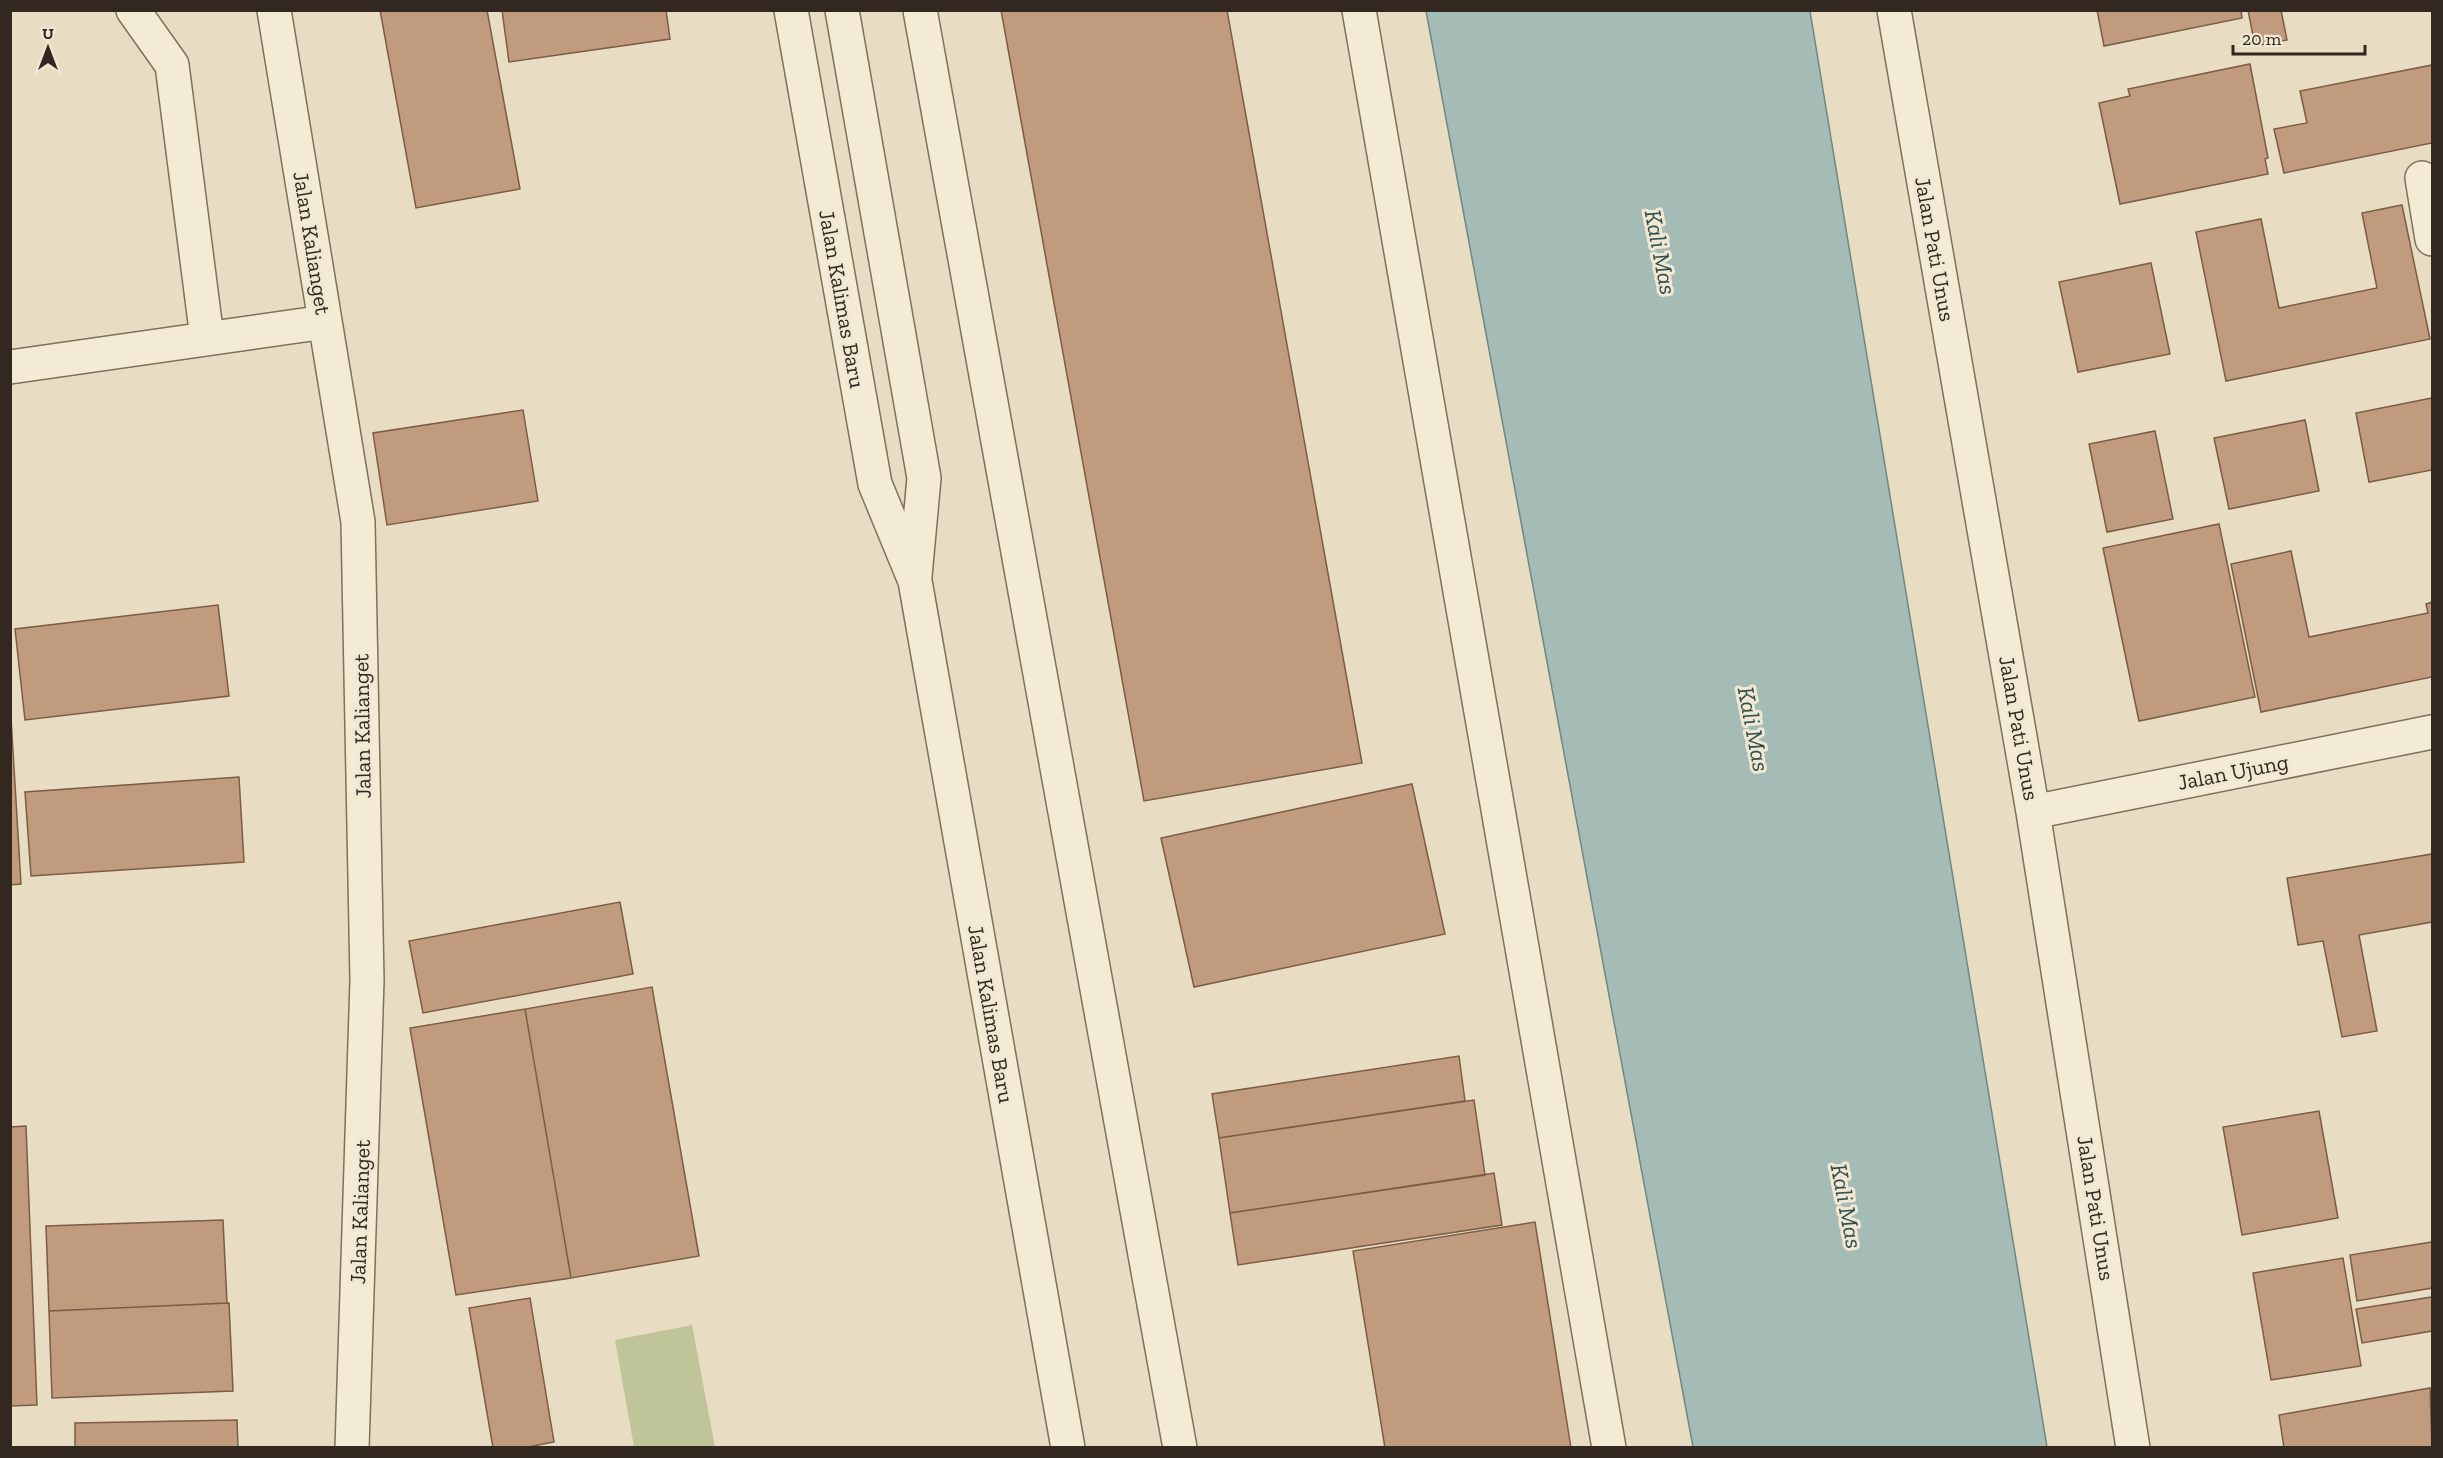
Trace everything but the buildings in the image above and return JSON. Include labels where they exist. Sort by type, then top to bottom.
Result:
[{"type":"street","points":[[133,10],[172,65],[207,338]]},
{"type":"street","name":"Jalan Kalianget","points":[[274,10],[358,522],[367,980],[352,1448]]},
{"type":"street","name":"Jalan Kalimas Baru","points":[[791,10],[875,484],[915,581],[1068,1448]]},
{"type":"street","name":"Jalan Kalimas Baru","points":[[842,10],[924,478],[915,581]]},
{"type":"street","points":[[920,10],[1180,1448]]},
{"type":"street","points":[[1359,10],[1609,1448]]},
{"type":"street","name":"Jalan Pati Unus","points":[[1894,10],[2033,812],[2133,1448]]},
{"type":"street","points":[[2422,178],[2433,239]]},
{"type":"street","points":[[10,367],[325,322]]},
{"type":"street","name":"Jalan Ujung","points":[[2033,812],[2433,732]]},
{"type":"green space","points":[[692,1325],[715,1447],[634,1447],[615,1340]]},
{"type":"water","name":"Kali Mas","points":[[1426,11],[1810,11],[2047,1447],[1693,1447]]}]
